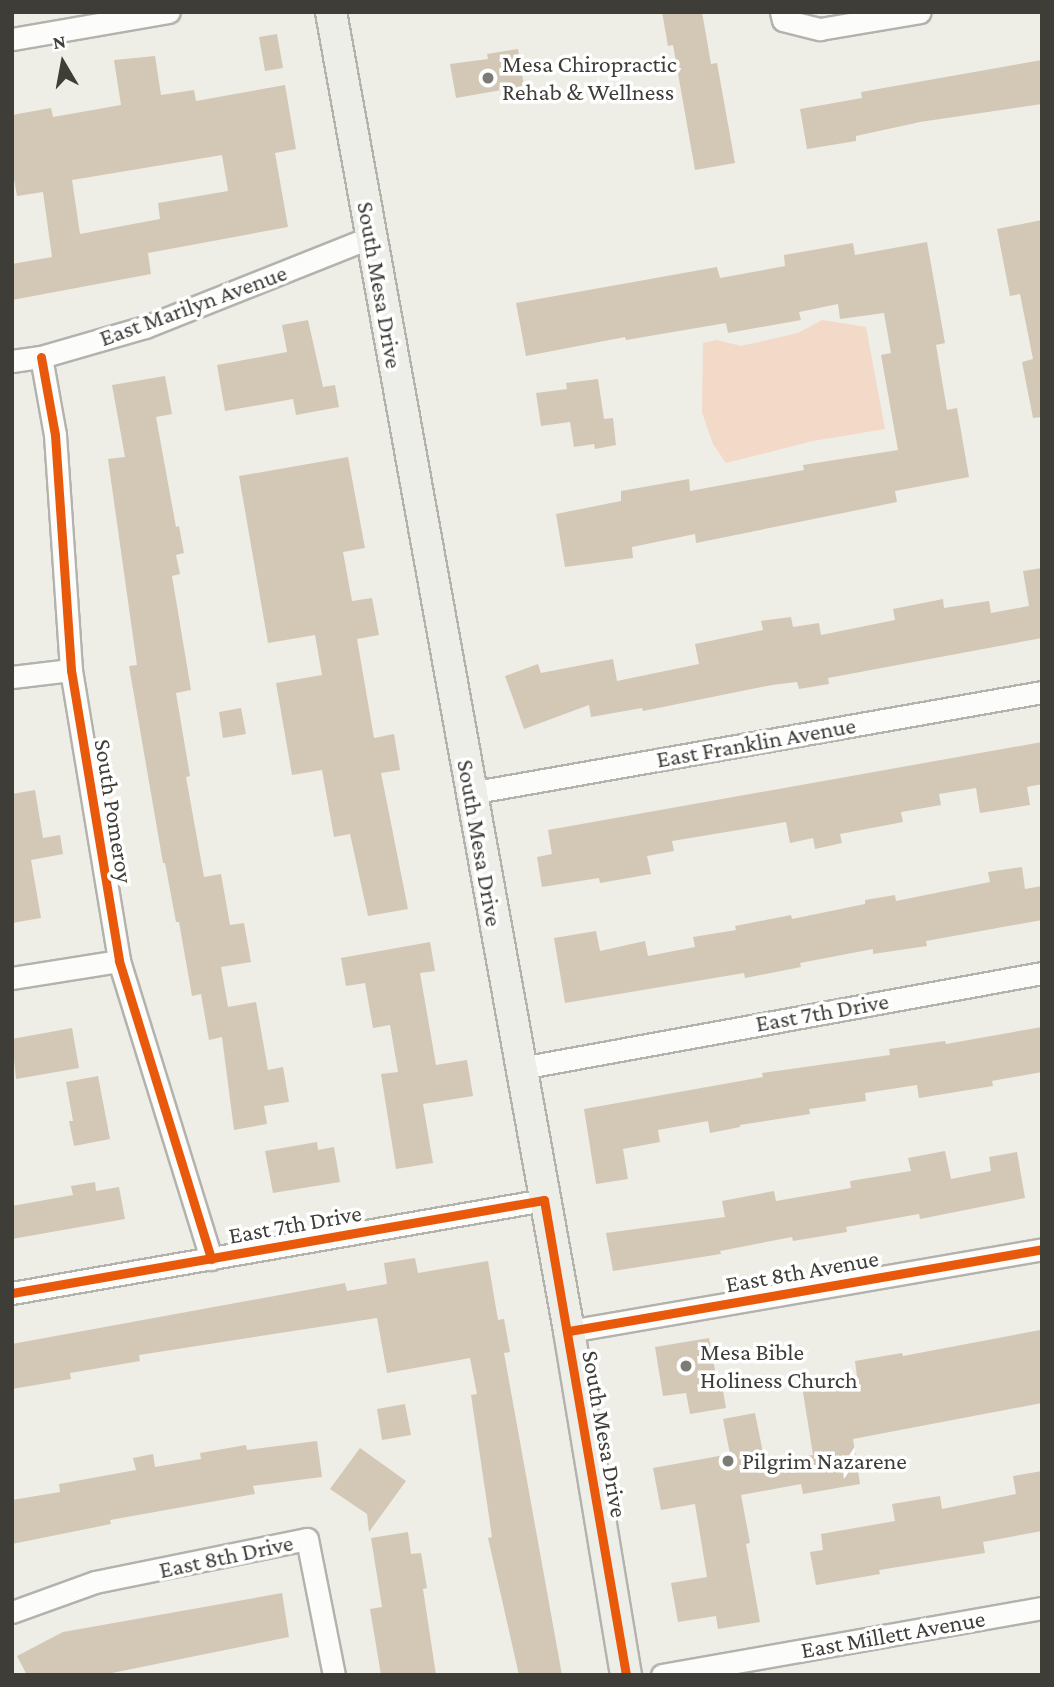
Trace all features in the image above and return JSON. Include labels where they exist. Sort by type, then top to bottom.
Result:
[{"type":"main road","name":"South Mesa Drive","points":[[331,12],[569,1331],[626,1675]]},
{"type":"street","points":[[12,39],[169,12]]},
{"type":"street","points":[[782,16],[820,29],[920,12]]},
{"type":"street","name":"East Marilyn Avenue","points":[[12,361],[41,357],[145,327],[371,237]]},
{"type":"street","name":"South Pomeroy","points":[[41,357],[55,435],[71,670],[119,961],[211,1259]]},
{"type":"street","points":[[12,677],[71,670]]},
{"type":"street","name":"East Franklin Avenue","points":[[470,793],[1042,692]]},
{"type":"street","points":[[12,978],[119,961]]},
{"type":"street","name":"East 7th Drive","points":[[521,1068],[1042,973]]},
{"type":"street","name":"East 7th Drive","points":[[12,1293],[544,1200]]},
{"type":"street","name":"East 8th Avenue","points":[[569,1331],[1042,1250]]},
{"type":"street","name":"East 8th Drive","points":[[12,1612],[94,1582],[307,1539],[334,1675]]},
{"type":"street","name":"East Millett Avenue","points":[[662,1675],[1042,1608]]},
{"type":"shaded area","points":[[822,320],[866,327],[885,429],[813,441],[726,463],[713,444],[702,412],[703,343],[717,340],[741,346],[798,333]]},
{"type":"building","points":[[662,12],[702,12],[711,64],[717,63],[735,163],[695,170],[673,45],[668,46]]},
{"type":"building","points":[[277,34],[283,68],[265,71],[259,37]]},
{"type":"building","name":"Mesa Chiropractic Rehab & Wellness","points":[[518,49],[524,86],[456,98],[450,64],[488,59],[487,54]]},
{"type":"building","points":[[155,56],[161,95],[194,90],[196,101],[285,85],[296,149],[275,153],[288,227],[148,253],[151,274],[12,300],[12,264],[52,257],[43,192],[17,196],[12,168],[12,115],[51,108],[53,117],[121,105],[114,60]],"holes":[[[222,155],[228,191],[158,203],[160,219],[80,234],[72,180]]]},
{"type":"building","points":[[1042,60],[1042,104],[920,122],[856,136],[856,141],[807,149],[800,109],[862,98],[861,92]]},
{"type":"building","points":[[1042,220],[1042,417],[1033,418],[1022,362],[1033,359],[1020,294],[1010,296],[997,229]]},
{"type":"building","points":[[927,242],[945,343],[936,345],[947,410],[957,408],[969,477],[895,491],[897,502],[696,543],[695,534],[632,547],[633,558],[565,567],[556,514],[621,501],[621,491],[689,479],[690,491],[804,470],[803,465],[898,450],[881,355],[891,353],[884,313],[840,319],[838,304],[799,312],[801,320],[728,333],[726,323],[626,340],[625,337],[526,356],[516,303],[717,267],[720,278],[785,266],[784,255],[853,243],[855,255]]},
{"type":"building","points":[[308,320],[323,387],[335,385],[339,407],[296,415],[293,399],[225,411],[217,365],[287,352],[282,325]]},
{"type":"building","points":[[165,376],[172,414],[156,417],[176,527],[179,526],[184,553],[176,555],[180,574],[172,576],[191,690],[176,693],[190,776],[186,777],[204,877],[221,874],[230,925],[244,923],[251,962],[221,967],[228,1007],[256,1002],[268,1070],[283,1067],[289,1102],[264,1106],[267,1124],[234,1130],[222,1037],[209,1040],[201,994],[192,996],[179,922],[176,922],[163,863],[129,666],[137,665],[108,459],[125,457],[112,385]]},
{"type":"building","points":[[598,379],[604,419],[613,418],[616,445],[595,449],[594,444],[574,447],[570,422],[541,426],[536,393],[567,389],[566,383]]},
{"type":"building","points":[[348,457],[365,548],[343,552],[352,601],[372,598],[379,635],[357,639],[374,738],[394,734],[400,770],[381,773],[408,909],[368,916],[350,834],[334,837],[322,770],[292,775],[276,683],[322,675],[315,635],[268,643],[239,476]]},
{"type":"building","points":[[1042,568],[1042,638],[828,678],[829,684],[799,689],[797,682],[772,685],[643,711],[642,708],[591,717],[589,705],[524,729],[505,676],[538,664],[541,673],[613,659],[617,681],[699,664],[695,644],[763,630],[761,621],[791,617],[793,627],[819,623],[821,635],[895,620],[893,609],[943,599],[944,608],[989,601],[991,613],[1029,606],[1023,571]]},
{"type":"building","points":[[241,708],[246,734],[223,738],[219,712]]},
{"type":"building","points":[[1042,742],[1042,784],[1027,787],[1030,805],[980,813],[976,788],[939,794],[941,805],[901,812],[903,822],[840,834],[842,843],[815,849],[813,838],[790,843],[786,822],[672,841],[674,851],[647,856],[651,874],[600,883],[599,878],[542,887],[537,857],[552,854],[548,830]]},
{"type":"building","points":[[35,790],[43,838],[60,835],[63,854],[31,860],[41,918],[12,923],[12,794]]},
{"type":"building","points":[[1022,867],[1025,889],[1042,886],[1042,920],[926,941],[927,946],[873,954],[873,949],[800,963],[801,967],[745,978],[744,973],[565,1003],[554,938],[596,931],[600,951],[645,941],[648,956],[695,947],[693,937],[736,930],[735,926],[791,915],[792,919],[865,904],[865,900],[895,895],[896,901],[990,882],[988,872]]},
{"type":"building","points":[[430,942],[435,971],[420,973],[436,1065],[467,1060],[473,1096],[423,1104],[433,1163],[396,1169],[381,1074],[398,1072],[390,1025],[373,1028],[365,983],[346,986],[341,958]]},
{"type":"building","points":[[1042,1027],[1042,1072],[992,1081],[993,1086],[919,1098],[917,1085],[865,1093],[866,1101],[809,1109],[810,1114],[740,1125],[710,1133],[708,1121],[658,1130],[660,1142],[623,1149],[628,1179],[596,1184],[584,1109],[763,1077],[762,1073],[890,1055],[889,1049],[945,1041],[946,1044]]},
{"type":"building","points":[[72,1028],[79,1068],[16,1079],[12,1039]]},
{"type":"building","points":[[98,1076],[110,1139],[74,1146],[69,1121],[73,1121],[66,1082]]},
{"type":"building","points":[[317,1142],[318,1150],[334,1147],[340,1182],[273,1193],[265,1151]]},
{"type":"building","points":[[945,1151],[951,1179],[991,1171],[989,1157],[1017,1152],[1025,1198],[920,1219],[919,1214],[846,1227],[847,1232],[793,1241],[792,1237],[720,1251],[721,1254],[613,1271],[606,1233],[725,1217],[722,1201],[774,1191],[776,1201],[851,1188],[850,1181],[911,1171],[908,1158]]},
{"type":"building","points":[[95,1182],[96,1191],[119,1187],[125,1219],[12,1239],[12,1206],[73,1195],[71,1186]]},
{"type":"building","points":[[415,1258],[418,1273],[488,1261],[498,1320],[504,1319],[510,1352],[504,1353],[562,1675],[519,1675],[488,1538],[492,1537],[471,1395],[477,1394],[470,1358],[387,1373],[377,1318],[139,1355],[140,1361],[70,1373],[71,1379],[12,1389],[12,1344],[345,1283],[347,1291],[387,1284],[384,1263]]},
{"type":"building","points":[[1040,1330],[1042,1403],[853,1439],[860,1484],[803,1494],[801,1484],[741,1495],[750,1543],[746,1544],[760,1622],[718,1629],[716,1616],[678,1622],[671,1583],[707,1577],[695,1504],[661,1510],[653,1468],[730,1454],[723,1419],[755,1413],[765,1463],[813,1455],[802,1386],[857,1377],[855,1361],[902,1353],[903,1356]]},
{"type":"building","name":"Mesa Bible Holiness Church","points":[[709,1338],[718,1386],[722,1385],[726,1408],[690,1414],[686,1393],[663,1396],[655,1347]]},
{"type":"building","points":[[405,1404],[411,1435],[382,1440],[377,1409]]},
{"type":"building","points":[[317,1441],[322,1477],[253,1486],[255,1494],[110,1520],[111,1524],[12,1544],[12,1500],[60,1492],[59,1484],[136,1470],[133,1458],[153,1454],[155,1467],[201,1459],[200,1453],[246,1445],[247,1450]]},
{"type":"building","points":[[360,1448],[406,1481],[369,1532],[367,1514],[330,1489]]},
{"type":"building","points":[[1042,1471],[1042,1531],[983,1542],[985,1553],[879,1570],[880,1574],[816,1585],[810,1552],[823,1550],[821,1534],[895,1521],[892,1504],[940,1496],[942,1509],[1016,1494],[1013,1476]]},
{"type":"building","points":[[408,1532],[411,1554],[421,1553],[427,1588],[423,1589],[436,1675],[381,1675],[370,1609],[382,1607],[371,1538]]},
{"type":"building","points":[[282,1593],[289,1637],[102,1675],[27,1675],[17,1656],[63,1632]]},
{"type":"cycle path","points":[[41,357],[55,435],[71,670],[119,961],[211,1259]]},
{"type":"cycle path","points":[[12,1293],[544,1200],[626,1675]]},
{"type":"cycle path","points":[[569,1331],[1042,1249]]},
{"type":"place","name":"Mesa Chiropractic Rehab & Wellness","points":[[488,78]]},
{"type":"place","name":"Mesa Bible Holiness Church","points":[[686,1366]]},
{"type":"place","name":"Pilgrim Nazarene","points":[[728,1461]]}]
